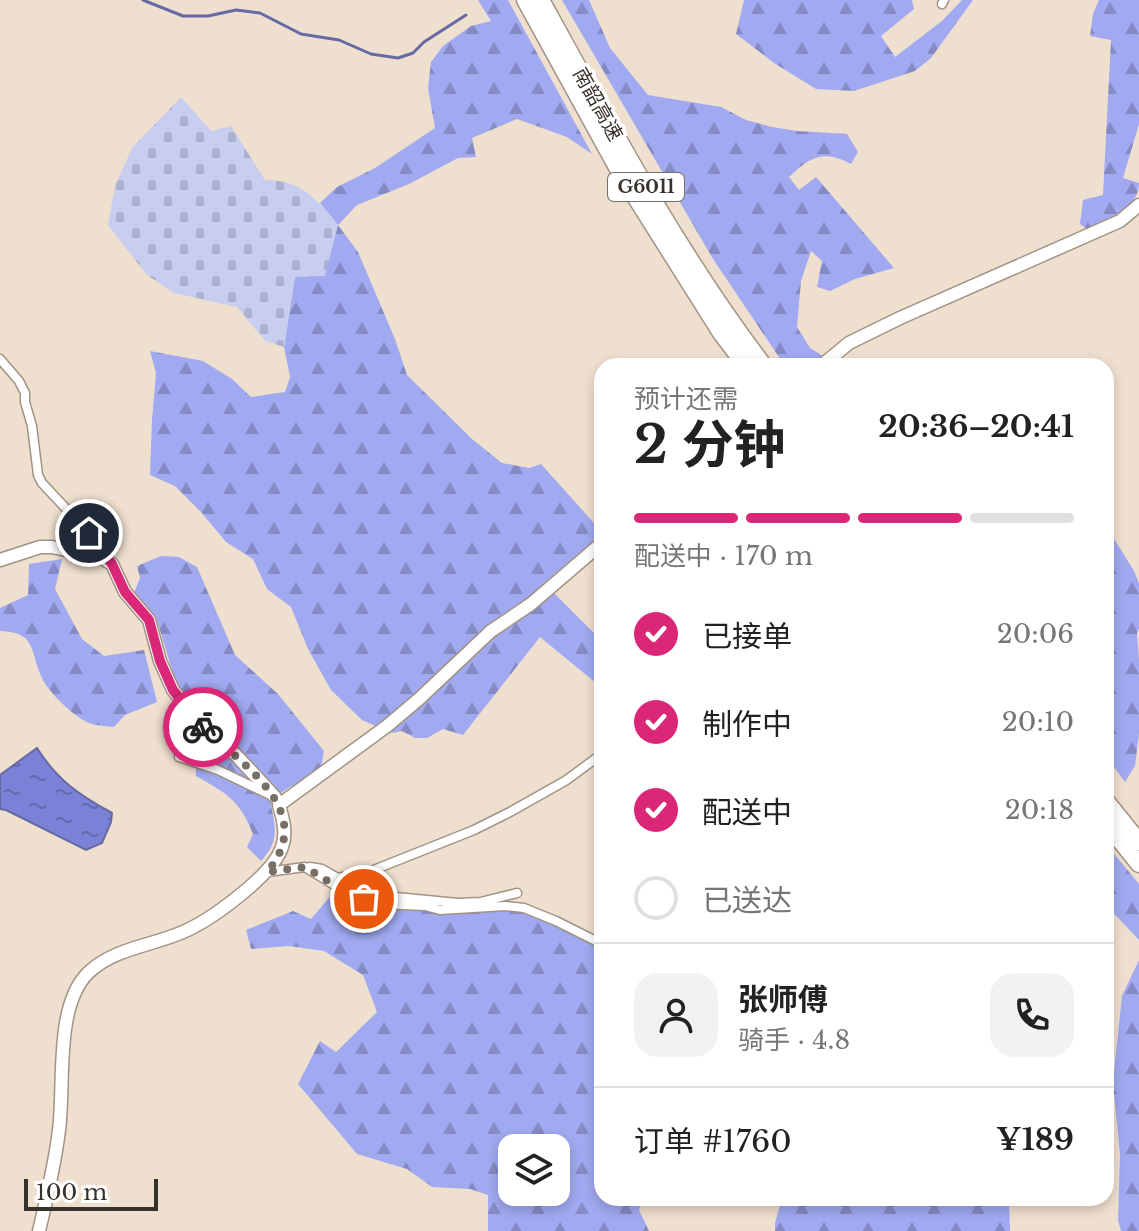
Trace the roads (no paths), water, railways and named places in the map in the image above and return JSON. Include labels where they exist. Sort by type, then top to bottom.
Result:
[{"type":"highway","name":"南韶高速","points":[[525,0],[619,171],[740,358]]},
{"type":"highway","name":"南韶高速","points":[[541,0],[631,163],[732,325],[758,358]]},
{"type":"highway","points":[[1114,811],[1139,842]]},
{"type":"highway","points":[[1114,833],[1139,864]]},
{"type":"street","points":[[831,358],[849,343],[900,318],[1120,221],[1139,205]]},
{"type":"street","points":[[0,359],[25,393],[38,475],[42,483],[89,533],[112,564],[125,592],[149,620],[160,661],[173,690],[202,725],[235,754],[277,801],[284,822],[283,844],[276,861],[267,872],[211,917],[182,933],[132,947],[91,970],[79,982],[70,1000],[65,1027],[59,1127],[39,1231]]},
{"type":"street","points":[[0,560],[40,547],[52,547],[102,558],[112,564]]},
{"type":"street","points":[[277,801],[387,726],[491,631],[531,604],[594,550]]},
{"type":"street","points":[[179,757],[218,770],[277,801]]},
{"type":"street","points":[[337,878],[366,873],[474,830],[545,793],[594,760]]},
{"type":"street","points":[[267,872],[305,867],[322,869],[375,895],[458,903],[481,902],[517,893]]},
{"type":"street","points":[[305,867],[346,892],[381,904],[425,906],[440,910],[505,906],[524,908],[594,940]]},
{"type":"water","points":[[37,748],[70,786],[112,813],[102,843],[86,850],[0,809],[0,775]]},
{"type":"waterway","points":[[143,0],[183,16],[208,16],[236,10],[260,13],[301,34],[339,40],[371,54],[398,58],[413,53],[424,42],[466,15]]}]
